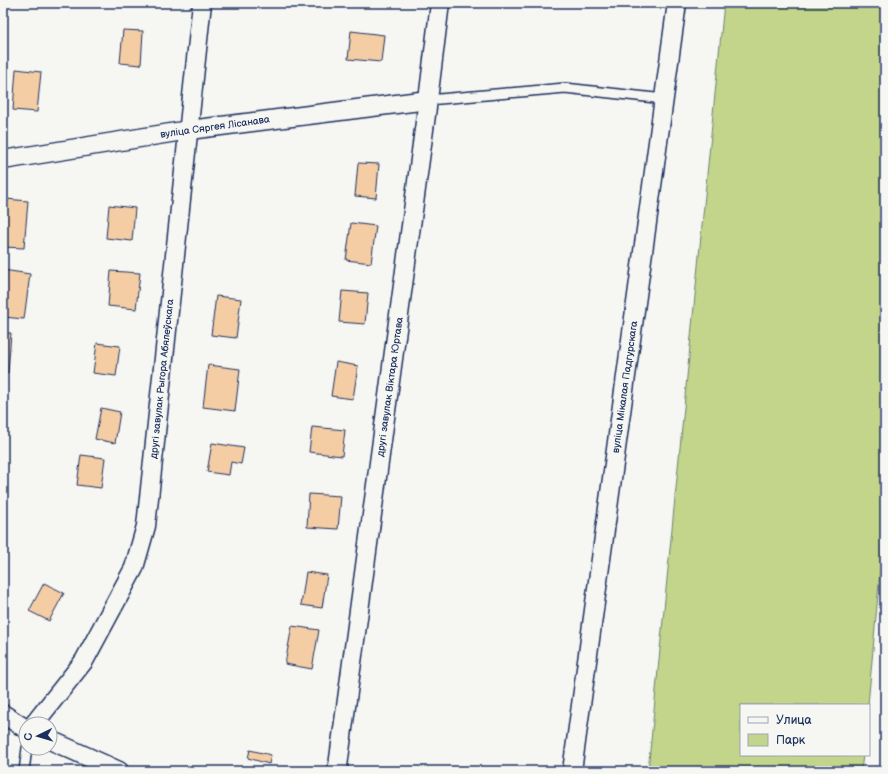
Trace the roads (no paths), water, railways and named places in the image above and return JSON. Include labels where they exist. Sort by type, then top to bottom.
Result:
[{"type":"street","name":"другі завулак Рыгора Абялеўскага","points":[[40,716],[84,661],[134,568],[146,526],[202,3]]},
{"type":"street","name":"другі завулак Віктара Юртава","points":[[336,771],[339,758],[440,3]]},
{"type":"street","name":"вуліца Мікалая Падгурскага","points":[[572,771],[677,3]]},
{"type":"street","name":"вуліца Сяргея Лісанава","points":[[3,160],[189,130],[428,100]]},
{"type":"street","points":[[3,714],[18,724]]},
{"type":"street","points":[[58,744],[119,771]]},
{"type":"lane","points":[[428,100],[565,88],[664,99]]},
{"type":"lane","points":[[24,771],[26,756]]}]
